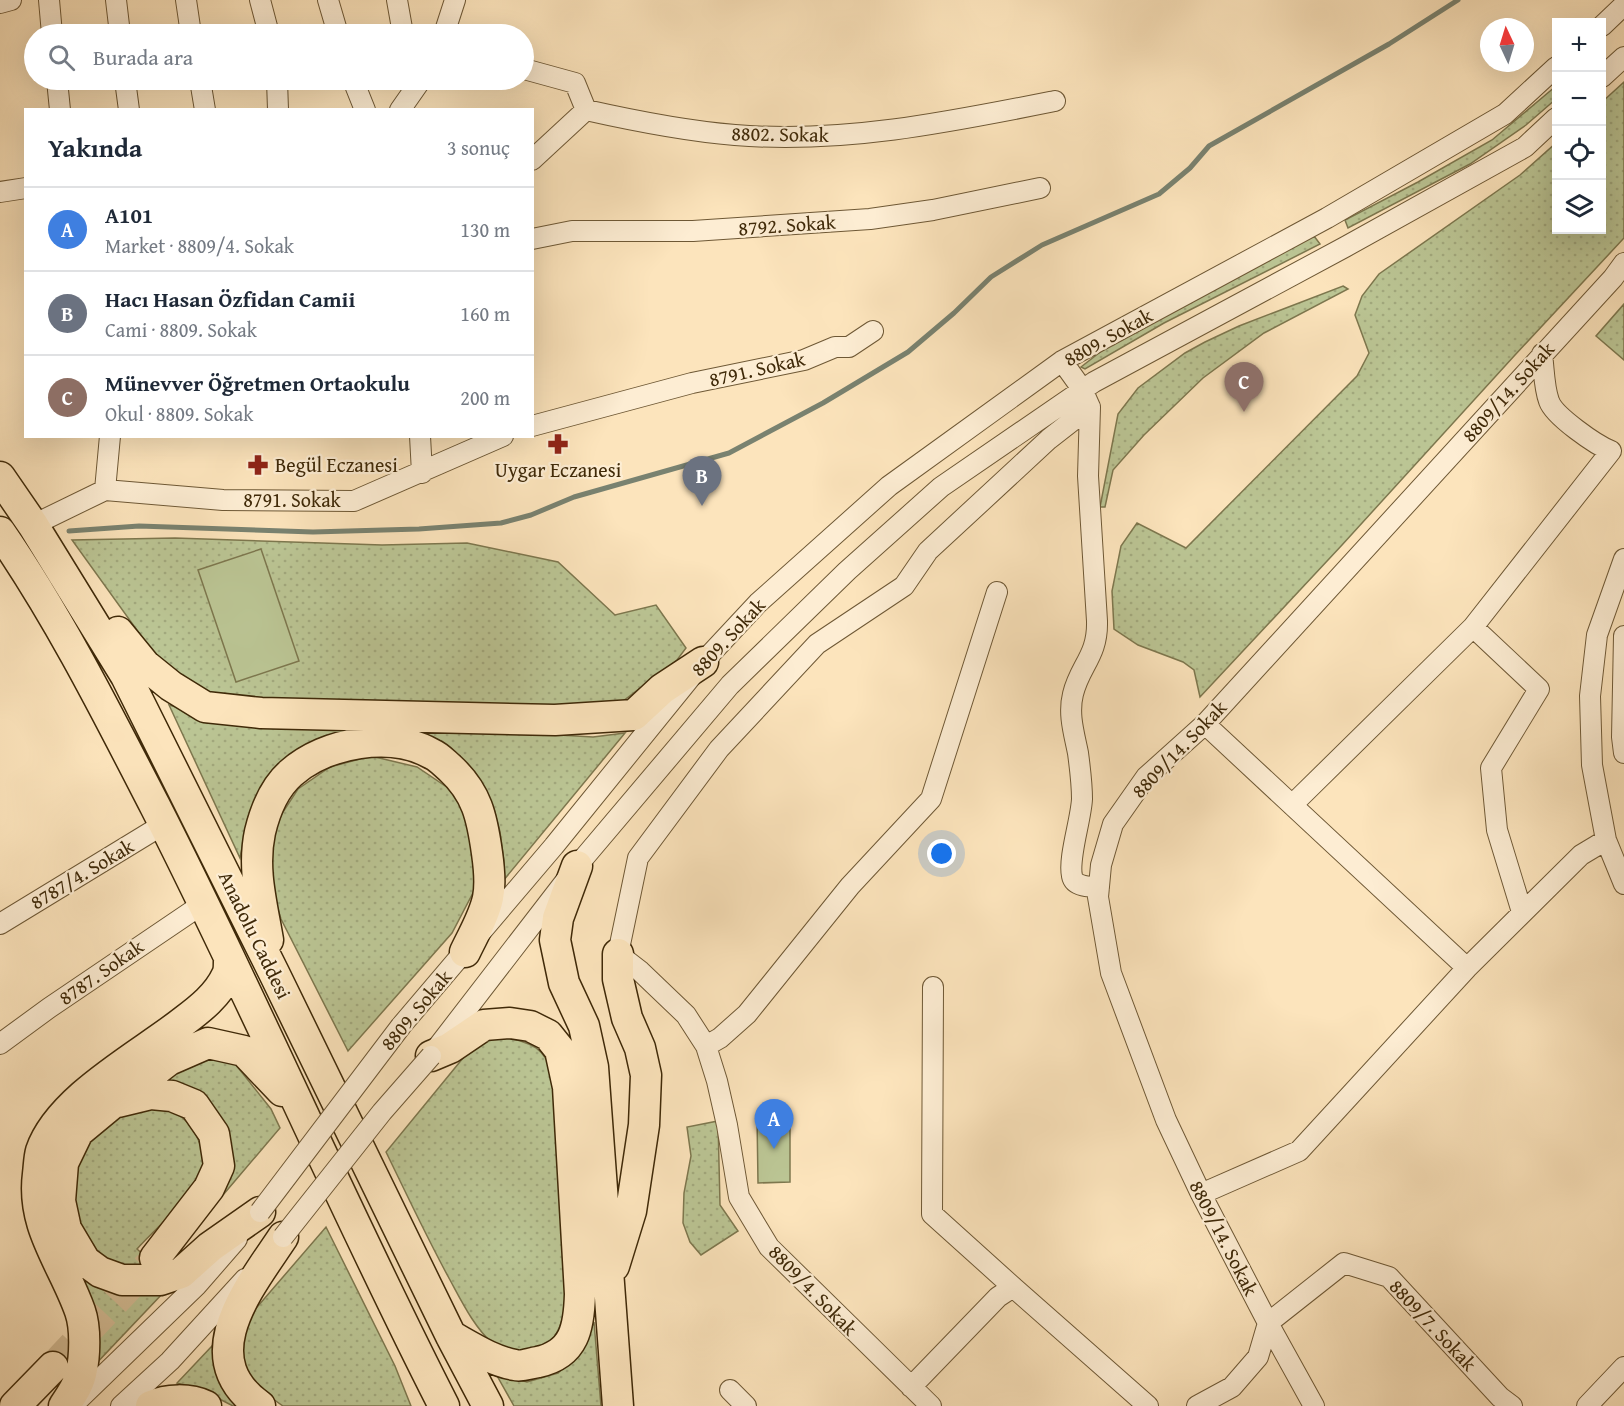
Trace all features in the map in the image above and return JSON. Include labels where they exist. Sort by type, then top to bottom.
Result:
[{"type":"highway","name":"Anadolu Caddesi","points":[[0,477],[33,525],[126,676],[451,1336],[488,1406]]},
{"type":"highway","points":[[33,525],[145,665],[171,686],[205,707],[261,713],[555,720],[634,715],[662,689],[703,662]]},
{"type":"highway","name":"Anadolu Caddesi","points":[[1,536],[54,616],[97,693],[164,824],[204,903],[443,1405]]},
{"type":"highway","points":[[274,973],[256,872],[260,833],[269,806],[276,791],[291,773],[312,759],[340,747],[367,742],[390,741],[417,747],[434,755],[470,789],[480,811],[489,872],[488,897],[480,922],[465,952]]},
{"type":"highway","points":[[577,866],[558,918],[555,940],[564,983],[584,1026],[593,1067],[618,1406]]},
{"type":"highway","points":[[609,1283],[632,1211],[644,1125],[646,1075],[640,1048],[627,1018],[618,979],[618,954]]},
{"type":"highway","points":[[64,1406],[81,1374],[83,1326],[80,1311],[44,1230],[37,1208],[37,1180],[41,1152],[54,1125],[78,1098],[207,1004],[228,974],[229,957]]},
{"type":"highway","points":[[431,1056],[450,1048],[484,1024],[510,1023],[530,1026],[548,1035],[560,1050],[568,1087],[580,1294],[576,1330],[567,1347],[558,1354],[546,1360],[517,1366],[494,1359],[451,1336]]},
{"type":"highway","points":[[260,1212],[210,1247],[182,1273],[160,1280],[122,1280],[100,1272],[85,1261],[66,1229],[60,1201],[63,1163],[78,1132],[112,1103],[169,1060],[208,1043],[244,1051],[301,1110]]},
{"type":"highway","points":[[112,1103],[151,1094],[172,1096],[194,1105],[214,1134],[219,1166],[209,1188],[155,1258]]},
{"type":"highway","points":[[260,1406],[249,1399],[234,1378],[227,1356],[228,1334],[238,1308],[283,1237]]},
{"type":"highway","points":[[15,1406],[53,1367]]},
{"type":"highway","points":[[151,1406],[172,1400],[198,1402],[206,1406]]},
{"type":"street","points":[[0,3],[11,0]]},
{"type":"street","points":[[49,0],[51,24]]},
{"type":"street","points":[[116,0],[119,24]]},
{"type":"street","points":[[186,0],[190,24]]},
{"type":"street","points":[[260,0],[266,24]]},
{"type":"street","points":[[328,0],[335,24]]},
{"type":"street","points":[[397,0],[401,24]]},
{"type":"street","points":[[447,24],[455,0]]},
{"type":"street","points":[[1606,22],[1624,5]]},
{"type":"street","points":[[1606,73],[1624,57]]},
{"type":"street","points":[[534,72],[574,83],[586,110],[534,158]]},
{"type":"street","name":"8809. Sokak","points":[[72,1406],[197,1285],[260,1212],[401,1026],[554,846],[703,662],[758,603],[889,486],[1062,361],[1327,218],[1505,114],[1552,72]]},
{"type":"street","points":[[58,90],[60,108]]},
{"type":"street","points":[[126,90],[129,108]]},
{"type":"street","points":[[202,90],[206,108]]},
{"type":"street","points":[[277,90],[278,108]]},
{"type":"street","points":[[356,90],[364,108]]},
{"type":"street","points":[[401,108],[410,90]]},
{"type":"street","name":"8802. Sokak","points":[[586,110],[641,122],[735,135],[827,136],[877,132],[1055,101]]},
{"type":"street","name":"8809. Sokak","points":[[121,1406],[170,1361],[283,1237],[389,1103],[431,1056],[577,866],[730,685],[847,571],[941,488],[1086,398],[1094,382],[1525,147],[1552,123]]},
{"type":"street","points":[[0,192],[24,188]]},
{"type":"street","name":"8792. Sokak","points":[[534,240],[572,231],[693,231],[870,219],[933,210],[1040,188]]},
{"type":"street","name":"8809/14. Sokak","points":[[1314,1406],[1201,1194],[1167,1120],[1111,974],[1098,897],[1101,866],[1113,824],[1146,777],[1204,724],[1624,263]]},
{"type":"street","name":"8791. Sokak","points":[[534,425],[692,383],[804,360],[835,347],[849,347],[873,332]]},
{"type":"street","points":[[1292,805],[1473,627],[1611,451],[1598,445],[1573,426],[1549,403],[1542,354]]},
{"type":"street","points":[[1062,361],[1086,398],[1097,633],[1096,645],[1073,693],[1071,710],[1082,798],[1073,854],[1072,877],[1076,882],[1088,887],[1099,887]]},
{"type":"street","points":[[618,954],[638,858],[719,749],[817,644],[904,586],[928,551],[1049,439],[1086,398]]},
{"type":"street","points":[[33,525],[105,490],[110,438]]},
{"type":"street","points":[[420,438],[422,472]]},
{"type":"street","name":"8791. Sokak","points":[[105,490],[223,500],[354,501],[498,438]]},
{"type":"street","points":[[1624,559],[1597,634],[1590,696],[1592,765],[1606,840],[1624,884]]},
{"type":"street","points":[[706,1046],[720,1038],[747,1014],[850,886],[931,799],[997,592]]},
{"type":"street","points":[[1473,627],[1539,689],[1491,768],[1497,830],[1522,912]]},
{"type":"street","points":[[1624,636],[1622,737],[1624,753]]},
{"type":"street","points":[[1204,724],[1467,968]]},
{"type":"street","name":"8787/4. Sokak","points":[[0,924],[164,824]]},
{"type":"street","points":[[1201,1194],[1299,1151],[1467,968],[1522,912],[1581,855],[1606,840]]},
{"type":"street","name":"8787. Sokak","points":[[0,1044],[204,903]]},
{"type":"street","name":"8809/4. Sokak","points":[[618,954],[640,971],[686,1015],[706,1046],[724,1113],[739,1197],[769,1247],[931,1406]]},
{"type":"street","points":[[933,987],[932,1214],[1148,1406]]},
{"type":"street","name":"8809/7. Sokak","points":[[1268,1323],[1344,1263],[1389,1277],[1500,1397],[1512,1406]]},
{"type":"street","points":[[911,1388],[998,1296],[1013,1287]]},
{"type":"street","points":[[1197,1406],[1232,1387],[1258,1357],[1268,1323]]},
{"type":"street","points":[[1587,1406],[1624,1367]]},
{"type":"street","points":[[730,1390],[746,1406]]},
{"type":"green space","points":[[1624,82],[1624,238],[1342,545],[1200,697],[1194,670],[1183,662],[1138,645],[1114,629],[1112,591],[1121,546],[1137,523],[1186,548],[1357,376],[1369,353],[1355,315],[1362,296],[1379,274],[1520,175],[1552,147],[1552,234],[1606,234],[1606,98]]},
{"type":"green space","points":[[1552,89],[1552,102],[1526,125],[1470,164],[1348,228],[1345,220],[1492,140]]},
{"type":"green space","points":[[1314,236],[1320,244],[1164,323],[1085,369],[1081,367],[1108,346]]},
{"type":"green space","points":[[1343,286],[1348,289],[1264,333],[1203,378],[1144,435],[1113,470],[1105,507],[1100,507],[1118,414],[1138,388],[1185,353],[1205,342],[1239,326]]},
{"type":"green space","points":[[1624,304],[1624,360],[1596,336]]},
{"type":"green space","points":[[175,538],[382,545],[467,543],[558,562],[615,615],[656,605],[686,648],[677,660],[623,701],[585,707],[218,697],[192,688],[157,658],[72,540]]},
{"type":"green space","points":[[261,549],[299,661],[236,682],[198,570]]},
{"type":"green space","points":[[169,705],[201,714],[593,737],[625,733],[503,881],[504,862],[494,809],[479,787],[411,737],[268,782],[248,817],[240,858]]},
{"type":"green space","points":[[371,756],[417,767],[454,792],[478,844],[475,889],[452,933],[348,1051],[281,919],[269,880],[270,846],[281,815],[298,789],[330,767]]},
{"type":"green space","points":[[499,1036],[527,1043],[540,1051],[546,1058],[554,1077],[568,1297],[561,1324],[552,1340],[538,1350],[528,1352],[510,1352],[497,1347],[474,1322],[433,1248],[386,1152],[477,1041]]},
{"type":"green space","points":[[212,1055],[232,1060],[271,1109],[280,1128],[223,1195],[229,1175],[163,1081],[178,1068]]},
{"type":"green space","points":[[147,1106],[176,1113],[192,1128],[203,1157],[201,1175],[187,1197],[137,1249],[147,1258],[137,1268],[118,1266],[99,1258],[75,1219],[71,1174],[81,1149],[100,1128],[123,1114]]},
{"type":"green space","points":[[790,1115],[790,1182],[758,1183],[757,1116]]},
{"type":"green space","points":[[718,1121],[720,1205],[738,1231],[701,1255],[690,1242],[683,1223],[684,1193],[691,1156],[687,1127]]},
{"type":"green space","points":[[326,1227],[395,1366],[411,1406],[283,1406],[253,1385],[241,1362],[246,1320]]},
{"type":"green space","points":[[78,1268],[111,1289],[140,1295],[164,1292],[90,1370]]},
{"type":"green space","points":[[594,1322],[601,1406],[514,1406],[496,1374],[527,1382],[558,1373],[581,1352]]},
{"type":"green space","points":[[212,1346],[220,1374],[240,1406],[233,1406],[202,1390],[177,1383]]},
{"type":"waterway","points":[[69,531],[139,526],[313,532],[419,529],[501,523],[531,515],[574,497],[729,453],[823,403],[908,352],[954,313],[991,277],[1042,245],[1159,194],[1190,168],[1209,146],[1389,44],[1458,0]]},
{"type":"tunnel","points":[[53,1367],[149,1265]]},
{"type":"place","name":"Münevver Öğretmen Ortaokulu","points":[[1244,412]]},
{"type":"place","name":"Uygar Eczanesi","points":[[558,444]]},
{"type":"place","name":"Begül Eczanesi","points":[[258,465]]},
{"type":"place","name":"Hacı Hasan Özfidan Camii","points":[[702,506]]},
{"type":"place","name":"A101","points":[[774,1149]]}]
